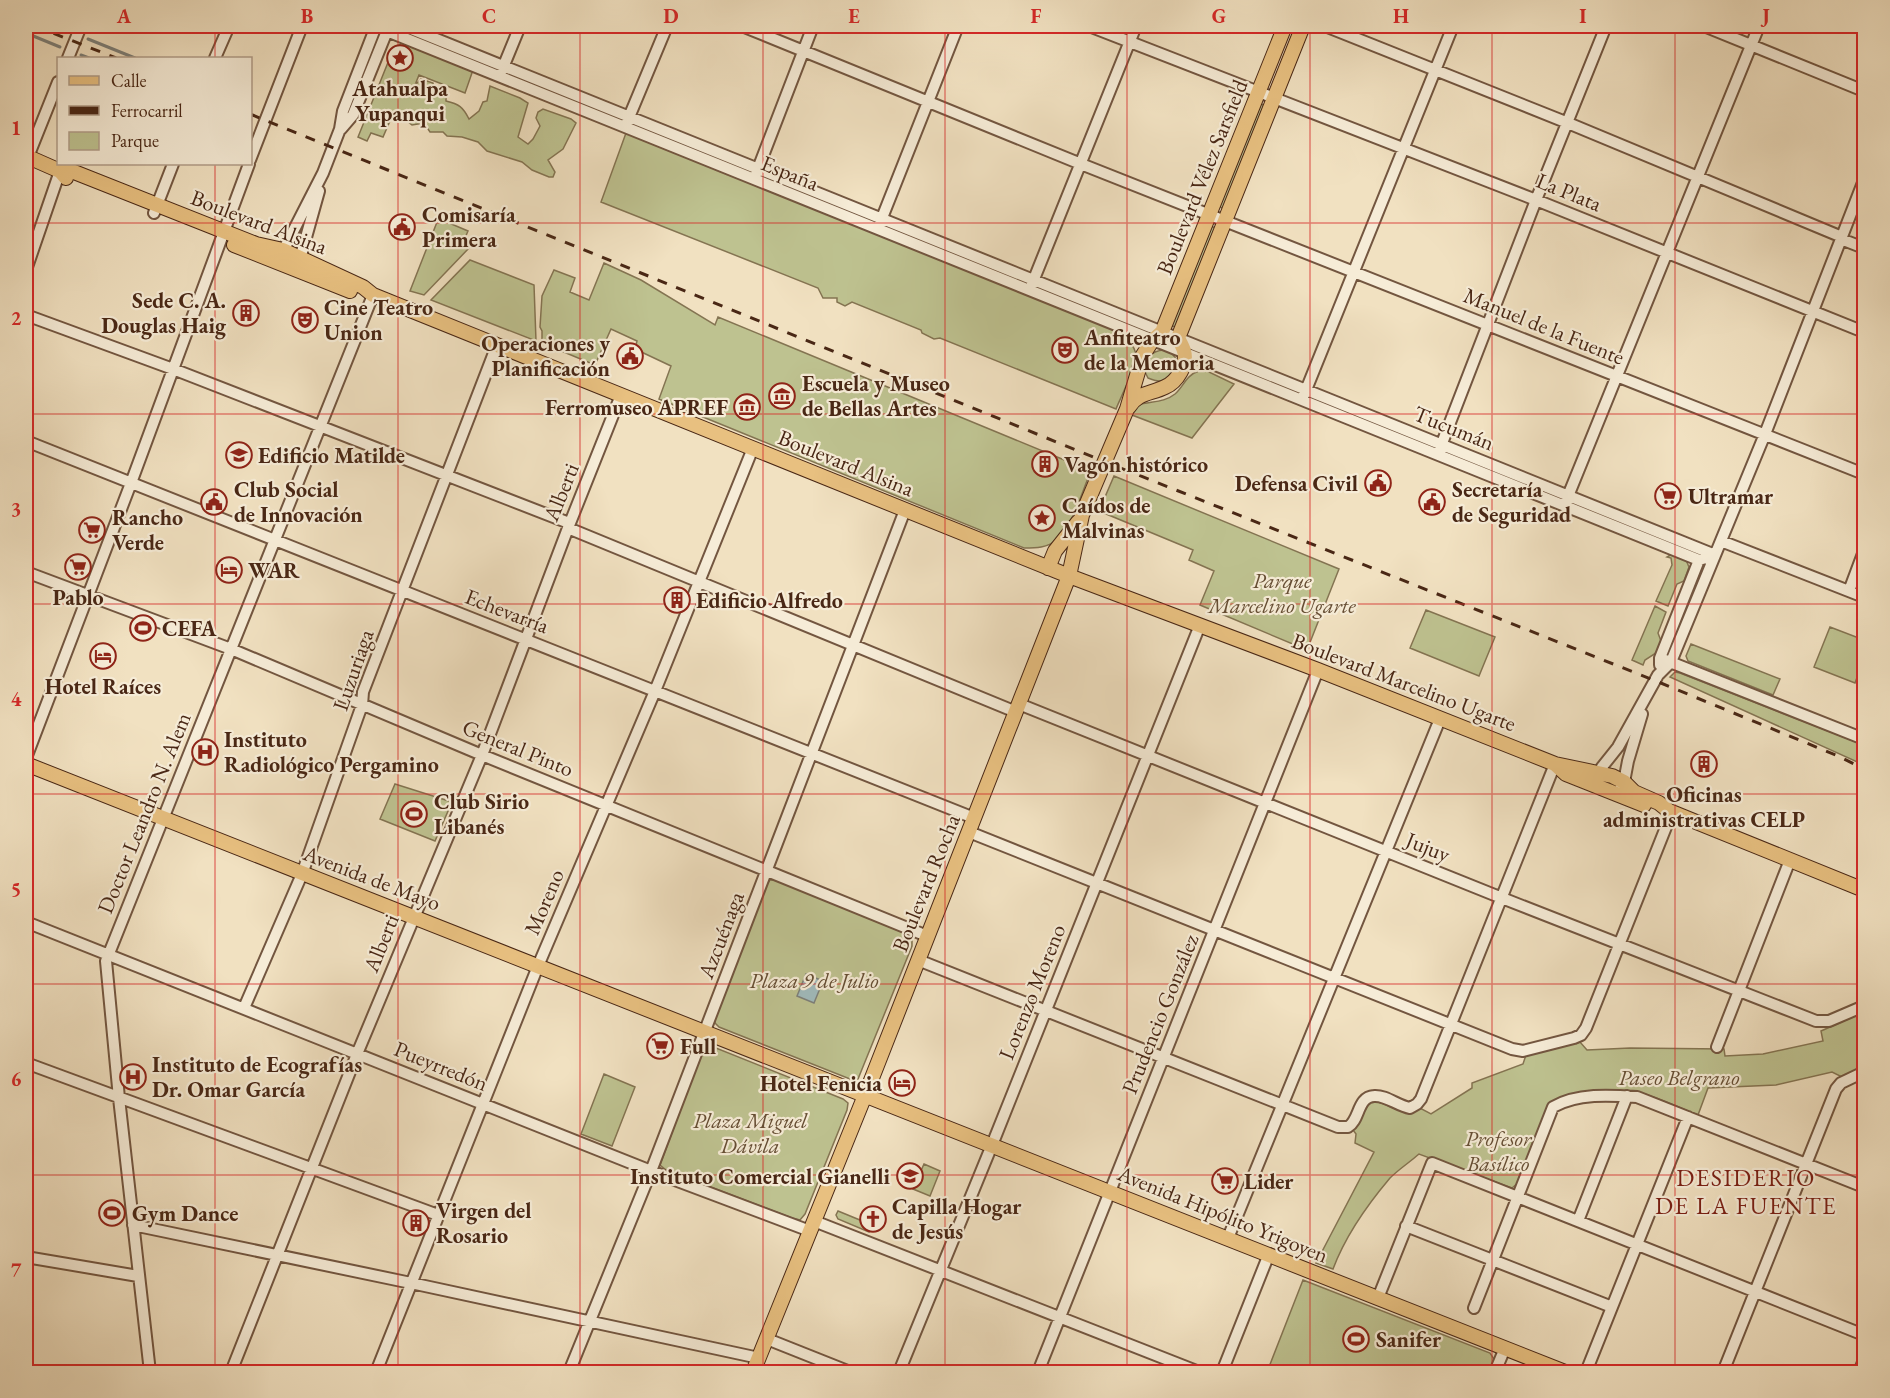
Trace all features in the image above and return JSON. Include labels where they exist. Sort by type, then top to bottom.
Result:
[{"type":"main road","name":"Boulevard Vélez Sarsfield","points":[[1082,515],[1127,409],[1137,371],[1157,336],[1285,26]]},
{"type":"main road","name":"Boulevard Vélez Sarsfield","points":[[1178,338],[1304,26]]},
{"type":"main road","name":"Boulevard Alsina","points":[[27,157],[60,171],[69,170],[155,209],[223,236],[256,244],[299,264],[363,287],[373,295],[1069,576]]},
{"type":"main road","points":[[1127,409],[1139,396],[1164,388],[1173,381],[1184,364],[1185,353],[1178,338]]},
{"type":"main road","points":[[1048,568],[1055,551],[1082,515]]},
{"type":"main road","name":"Boulevard Rocha","points":[[753,1372],[865,1096],[1069,576],[1082,515]]},
{"type":"main road","name":"Boulevard Marcelino Ugarte","points":[[1069,576],[1599,780],[1614,794],[1656,810],[1671,811]]},
{"type":"main road","name":"Avenida de Mayo","points":[[26,764],[865,1096]]},
{"type":"main road","name":"Boulevard Marcelino Ugarte","points":[[1599,780],[1612,776],[1624,782],[1634,792],[1671,811],[1864,890]]},
{"type":"main road","name":"Avenida Hipólito Yrigoyen","points":[[865,1096],[1565,1372]]},
{"type":"street","points":[[68,57],[81,26]]},
{"type":"street","points":[[215,57],[229,26]]},
{"type":"street","points":[[252,157],[302,26]]},
{"type":"street","points":[[280,256],[323,173],[340,129],[343,111],[376,26]]},
{"type":"street","name":"España","points":[[404,26],[1034,280],[1157,336],[1185,353]]},
{"type":"street","points":[[499,76],[520,26]]},
{"type":"street","points":[[625,127],[667,26]]},
{"type":"street","name":"Manuel de la Fuente","points":[[742,26],[1081,164],[1864,474]]},
{"type":"street","points":[[753,179],[813,26]]},
{"type":"street","points":[[877,230],[958,26]]},
{"type":"street","name":"La Plata","points":[[1089,26],[1536,200],[1864,332]]},
{"type":"street","points":[[1029,291],[1136,26]]},
{"type":"street","points":[[1325,26],[1568,123],[1864,248]]},
{"type":"street","points":[[1304,395],[1453,26]]},
{"type":"street","points":[[1440,449],[1606,26]]},
{"type":"street","points":[[1704,26],[1864,91]]},
{"type":"street","points":[[1566,500],[1759,26]]},
{"type":"street","points":[[340,129],[353,115],[386,28]]},
{"type":"street","name":"España","points":[[386,28],[1029,291],[1157,336],[1178,338]]},
{"type":"street","points":[[27,157],[57,84]]},
{"type":"street","points":[[155,209],[173,165]]},
{"type":"street","points":[[26,758],[249,165]]},
{"type":"street","points":[[26,270],[60,171]]},
{"type":"street","points":[[299,264],[323,173]]},
{"type":"street","points":[[1599,780],[1602,767],[1618,747],[1646,700],[1722,541],[1864,180]]},
{"type":"street","name":"Doctor Leandro N. Alem","points":[[150,1372],[118,1098],[106,961],[373,295]]},
{"type":"street","name":"Jujuy","points":[[26,315],[447,475],[698,583],[853,646],[1148,756],[1502,898],[1823,1023],[1864,1006]]},
{"type":"street","name":"Tucumán","points":[[1178,338],[1304,395]]},
{"type":"street","name":"Luzuriaga","points":[[244,1008],[302,874],[362,705],[363,693],[497,345]]},
{"type":"street","name":"Tucumán","points":[[1185,353],[1304,395],[1566,500],[1715,555]]},
{"type":"street","name":"Alberti","points":[[231,1372],[412,917],[482,755],[621,395]]},
{"type":"street","name":"Echevarría","points":[[26,441],[974,818]]},
{"type":"street","name":"Moreno","points":[[376,1372],[538,966],[655,691],[753,448]]},
{"type":"street","name":"Tucumán","points":[[1566,500],[1699,560]]},
{"type":"street","name":"Azcuénaga","points":[[569,1372],[651,1171],[905,510]]},
{"type":"street","points":[[1722,541],[1864,597]]},
{"type":"street","points":[[1849,591],[1864,551]]},
{"type":"street","points":[[1665,661],[1699,560],[1715,555]]},
{"type":"street","name":"General Pinto","points":[[26,572],[231,649],[482,755],[927,936]]},
{"type":"street","name":"Lorenzo Moreno","points":[[899,1372],[1200,625]]},
{"type":"street","points":[[1665,661],[1864,739]]},
{"type":"street","name":"Prudencio González","points":[[1038,1372],[1318,670]]},
{"type":"street","points":[[1614,794],[1624,782],[1646,700]]},
{"type":"street","points":[[1228,1238],[1281,1103],[1440,719]]},
{"type":"street","points":[[918,960],[1338,1126],[1348,1127],[1355,1120],[1361,1104],[1368,1097],[1377,1096],[1403,1106],[1414,1106],[1421,1099],[1555,764]]},
{"type":"street","points":[[969,832],[1519,1051],[1574,1038],[1581,1035],[1586,1028],[1671,811]]},
{"type":"street","points":[[1717,1047],[1790,860]]},
{"type":"street","name":"Pueyrredón","points":[[26,922],[651,1171],[940,1270],[1199,1372]]},
{"type":"street","points":[[26,1063],[438,1215]]},
{"type":"street","points":[[1723,1372],[1836,1089],[1841,1083],[1864,1072]]},
{"type":"street","points":[[1474,1308],[1553,1107],[1570,1099],[1611,1095],[1637,1097],[1864,1187]]},
{"type":"street","points":[[1578,1221],[1627,1096]]},
{"type":"street","points":[[1586,1372],[1688,1117]]},
{"type":"street","points":[[1378,1298],[1432,1163],[1864,1335]]},
{"type":"street","points":[[133,1225],[411,1282],[759,1358]]},
{"type":"street","points":[[1406,1226],[1612,1307]]},
{"type":"street","points":[[1222,1372],[1269,1254]]},
{"type":"street","points":[[26,1257],[138,1276]]},
{"type":"street","points":[[766,1339],[850,1372]]},
{"type":"street","points":[[1495,1372],[1505,1348]]},
{"type":"street","points":[[1859,1372],[1864,1360]]},
{"type":"green space","points":[[403,42],[473,70],[465,93],[419,75],[415,85],[421,79],[433,83],[435,89],[442,85],[446,87],[446,101],[460,107],[469,119],[479,111],[483,102],[487,101],[490,86],[528,103],[518,137],[528,144],[540,126],[536,118],[538,112],[543,109],[576,123],[563,149],[548,160],[555,172],[553,177],[532,170],[522,162],[487,151],[478,142],[462,137],[447,136],[443,132],[430,132],[424,123],[412,125],[402,117],[393,114],[383,137],[371,133],[367,141],[358,137],[393,50]]},
{"type":"green space","points":[[1260,103],[1265,106],[1224,208],[1222,208],[1219,206]]},
{"type":"green space","points":[[626,133],[1121,332],[1133,346],[1136,356],[1116,409],[940,338],[934,339],[922,333],[921,330],[852,302],[845,306],[837,302],[837,298],[823,298],[818,288],[601,202]]},
{"type":"green space","points":[[439,217],[468,231],[462,245],[469,248],[424,295],[410,291]]},
{"type":"green space","points":[[1210,226],[1216,228],[1176,327],[1172,326],[1171,324]]},
{"type":"green space","points":[[470,260],[534,285],[536,341],[431,300]]},
{"type":"green space","points":[[604,263],[641,280],[715,325],[718,317],[1091,471],[1067,526],[1062,534],[1049,545],[1024,548],[659,399],[671,366],[635,349],[637,341],[611,329],[595,365],[542,343],[540,327],[542,296],[554,270],[575,278],[570,292],[589,300]]},
{"type":"green space","points":[[1164,350],[1171,352],[1176,359],[1171,375],[1164,381],[1148,378],[1144,370],[1148,358],[1153,353]]},
{"type":"green space","points":[[1199,371],[1207,371],[1234,384],[1192,438],[1132,415],[1138,405],[1171,397],[1191,375]]},
{"type":"green space","name":"Parque Marcelino Ugarte","points":[[1114,476],[1339,569],[1307,650],[1200,605],[1214,571],[1189,560],[1193,550],[1099,511]]},
{"type":"green space","points":[[1672,554],[1686,560],[1689,567],[1684,581],[1677,584],[1668,606],[1656,601],[1672,565],[1671,558],[1667,557]]},
{"type":"green space","points":[[1655,606],[1666,612],[1658,633],[1661,641],[1656,653],[1645,660],[1643,665],[1632,660]]},
{"type":"green space","points":[[1426,610],[1495,637],[1479,676],[1410,648]]},
{"type":"green space","points":[[1830,627],[1864,640],[1864,658],[1855,683],[1814,667]]},
{"type":"green space","points":[[1691,644],[1780,679],[1773,695],[1688,661],[1686,656]]},
{"type":"green space","points":[[1675,672],[1864,745],[1864,765],[1670,677]]},
{"type":"green space","name":"Club Sirio Libanés","points":[[395,784],[452,802],[435,841],[380,819]]},
{"type":"green space","name":"Plaza 9 de Julio","points":[[770,880],[775,880],[912,936],[912,946],[858,1079],[850,1079],[719,1027],[715,1023],[766,885]]},
{"type":"green space","name":"Paseo Belgrano","points":[[1864,1012],[1864,1066],[1842,1077],[1832,1072],[1776,1085],[1708,1088],[1698,1115],[1633,1092],[1593,1093],[1556,1101],[1550,1105],[1518,1183],[1512,1188],[1419,1154],[1390,1178],[1374,1199],[1358,1221],[1333,1269],[1316,1263],[1374,1152],[1355,1143],[1356,1134],[1353,1130],[1372,1101],[1408,1112],[1420,1108],[1431,1114],[1472,1088],[1472,1083],[1523,1064],[1526,1055],[1580,1042],[1587,1050],[1724,1049],[1725,1056],[1763,1054],[1823,1041],[1821,1031]]},
{"type":"green space","name":"Plaza Miguel Dávila","points":[[706,1046],[711,1046],[848,1103],[805,1214],[800,1220],[666,1170],[660,1165]]},
{"type":"green space","points":[[604,1074],[635,1087],[612,1146],[581,1134]]},
{"type":"green space","points":[[924,1164],[940,1171],[930,1196],[913,1189]]},
{"type":"green space","points":[[838,1211],[872,1225],[869,1232],[838,1219],[836,1215]]},
{"type":"green space","points":[[1303,1280],[1490,1353],[1494,1359],[1489,1372],[1267,1372]]},
{"type":"water","points":[[806,974],[823,981],[814,1003],[797,996]]},
{"type":"waterway","points":[[56,26],[68,30]]},
{"type":"waterway","points":[[26,33],[60,47]]},
{"type":"waterway","points":[[88,39],[133,57]]},
{"type":"waterway","points":[[81,55],[86,57]]},
{"type":"railway","points":[[35,26],[113,57]]},
{"type":"railway","points":[[252,115],[1113,465],[1656,681],[1838,756],[1864,769]]},
{"type":"place","name":"Atahualpa Yupanqui","points":[[400,58]]},
{"type":"place","name":"Comisaría Primera","points":[[402,227]]},
{"type":"place","name":"Sede C. A. Douglas Haig","points":[[246,313]]},
{"type":"place","name":"Cine Teatro Union","points":[[305,320]]},
{"type":"place","name":"Anfiteatro de la Memoria","points":[[1065,350]]},
{"type":"place","name":"Operaciones y Planificación","points":[[630,356]]},
{"type":"place","name":"Escuela y Museo de Bellas Artes","points":[[782,396]]},
{"type":"place","name":"Ferromuseo APREF","points":[[747,407]]},
{"type":"place","name":"Edificio Matilde","points":[[239,455]]},
{"type":"place","name":"Vagón histórico","points":[[1045,464]]},
{"type":"place","name":"Defensa Civil","points":[[1378,483]]},
{"type":"place","name":"Ultramar","points":[[1668,496]]},
{"type":"place","name":"Club Social de Innovación","points":[[214,502]]},
{"type":"place","name":"Secretaría de Seguridad","points":[[1432,502]]},
{"type":"place","name":"Caídos de Malvinas","points":[[1042,518]]},
{"type":"place","name":"Rancho Verde","points":[[92,530]]},
{"type":"place","name":"Pablo","points":[[78,567]]},
{"type":"place","name":"WAR","points":[[229,570]]},
{"type":"place","name":"Edificio Alfredo","points":[[677,600]]},
{"type":"place","name":"CEFA","points":[[143,628]]},
{"type":"place","name":"Hotel Raíces","points":[[103,656]]},
{"type":"place","name":"Instituto Radiológico Pergamino","points":[[205,752]]},
{"type":"place","name":"Oficinas administrativas CELP","points":[[1704,764]]},
{"type":"place","name":"Club Sirio Libanés","points":[[414,814]]},
{"type":"place","name":"Full","points":[[660,1046]]},
{"type":"place","name":"Instituto de Ecografías Dr. Omar García","points":[[133,1077]]},
{"type":"place","name":"Hotel Fenicia","points":[[902,1083]]},
{"type":"place","name":"Instituto Comercial Gianelli","points":[[910,1176]]},
{"type":"place","name":"Lider","points":[[1225,1181]]},
{"type":"place","name":"Gym Dance","points":[[112,1213]]},
{"type":"place","name":"Capilla Hogar de Jesús","points":[[873,1219]]},
{"type":"place","name":"Virgen del Rosario","points":[[416,1223]]},
{"type":"place","name":"Sanifer","points":[[1356,1339]]},
{"type":"district","name":"DESIDERIO DE LA FUENTE","points":[[1746,1191]]},
{"type":"park label","name":"Profesor Basílico","points":[[1498,1150]]}]
